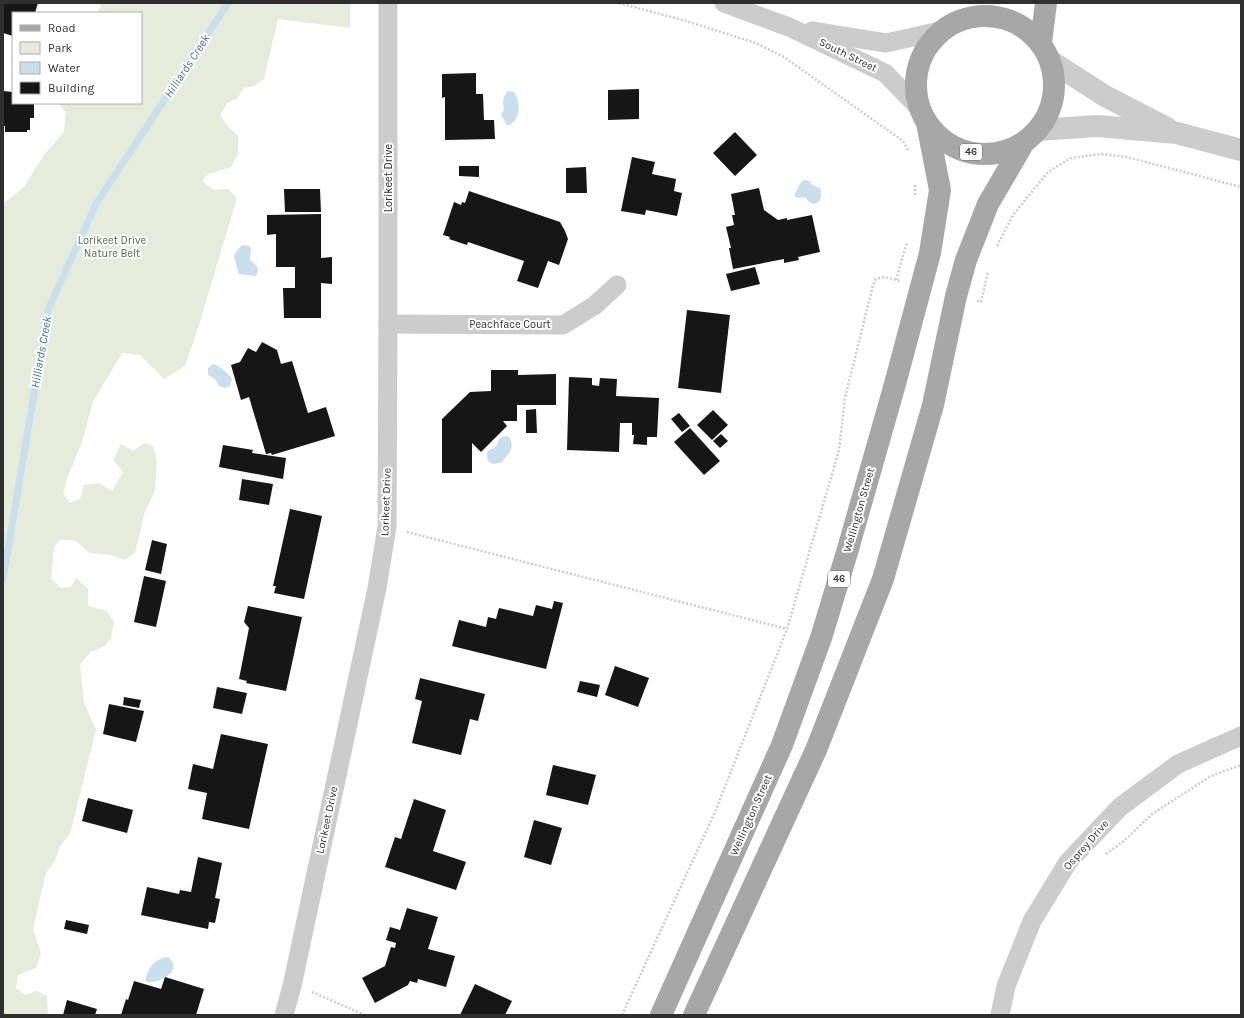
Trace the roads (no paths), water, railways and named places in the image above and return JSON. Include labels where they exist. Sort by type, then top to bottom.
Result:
[{"type":"main road","points":[[1041,42],[1046,3]]},
{"type":"main road","name":"Wellington Street","points":[[661,1015],[782,745],[821,638],[895,384],[930,253],[940,190],[915,84],[919,60],[940,31],[970,10],[1008,19],[1030,31],[1041,42],[1052,62],[1056,86],[1051,110],[1031,137],[988,204],[966,260],[956,296],[933,405],[883,579],[816,750],[694,1015]]},
{"type":"main road","name":"46","points":[[923,115],[936,134],[956,148],[976,154],[1000,153],[1031,137]]},
{"type":"street","name":"Lorikeet Drive","points":[[284,1015],[292,986],[376,596],[387,527],[388,3]]},
{"type":"street","name":"South Street","points":[[724,3],[789,27],[885,73],[923,115]]},
{"type":"street","name":"South Street","points":[[789,27],[886,43],[940,31]]},
{"type":"street","points":[[1052,62],[1105,96],[1177,133]]},
{"type":"street","points":[[1031,137],[1097,126],[1177,133],[1241,150]]},
{"type":"street","name":"Peachface Court","points":[[388,324],[563,325],[594,306],[617,285]]},
{"type":"street","name":"Osprey Drive","points":[[1000,1015],[1006,986],[1032,921],[1068,862],[1120,807],[1178,764],[1241,736]]},
{"type":"water","points":[[508,91],[514,92],[519,105],[518,114],[514,122],[510,125],[507,125],[501,115],[504,109],[504,97]]},
{"type":"water","points":[[804,180],[810,181],[812,185],[820,188],[821,198],[819,202],[814,204],[809,202],[805,197],[795,197],[795,193]]},
{"type":"water","points":[[243,245],[251,248],[250,260],[257,266],[258,271],[256,276],[239,274],[234,255]]},
{"type":"water","points":[[213,364],[221,368],[231,377],[232,379],[230,386],[225,388],[219,386],[215,379],[208,375],[208,368]]},
{"type":"water","points":[[506,436],[509,437],[512,444],[510,451],[501,463],[493,464],[488,461],[487,454],[489,450],[496,446],[499,439]]},
{"type":"water","points":[[165,957],[169,958],[173,963],[174,967],[172,971],[158,981],[147,982],[145,980],[152,966],[157,961]]},
{"type":"waterway","name":"Hilliards Creek","points":[[3,579],[48,310],[96,204],[228,3]]},
{"type":"park label","name":"Lorikeet Drive Nature Belt","points":[[112,246]]}]
